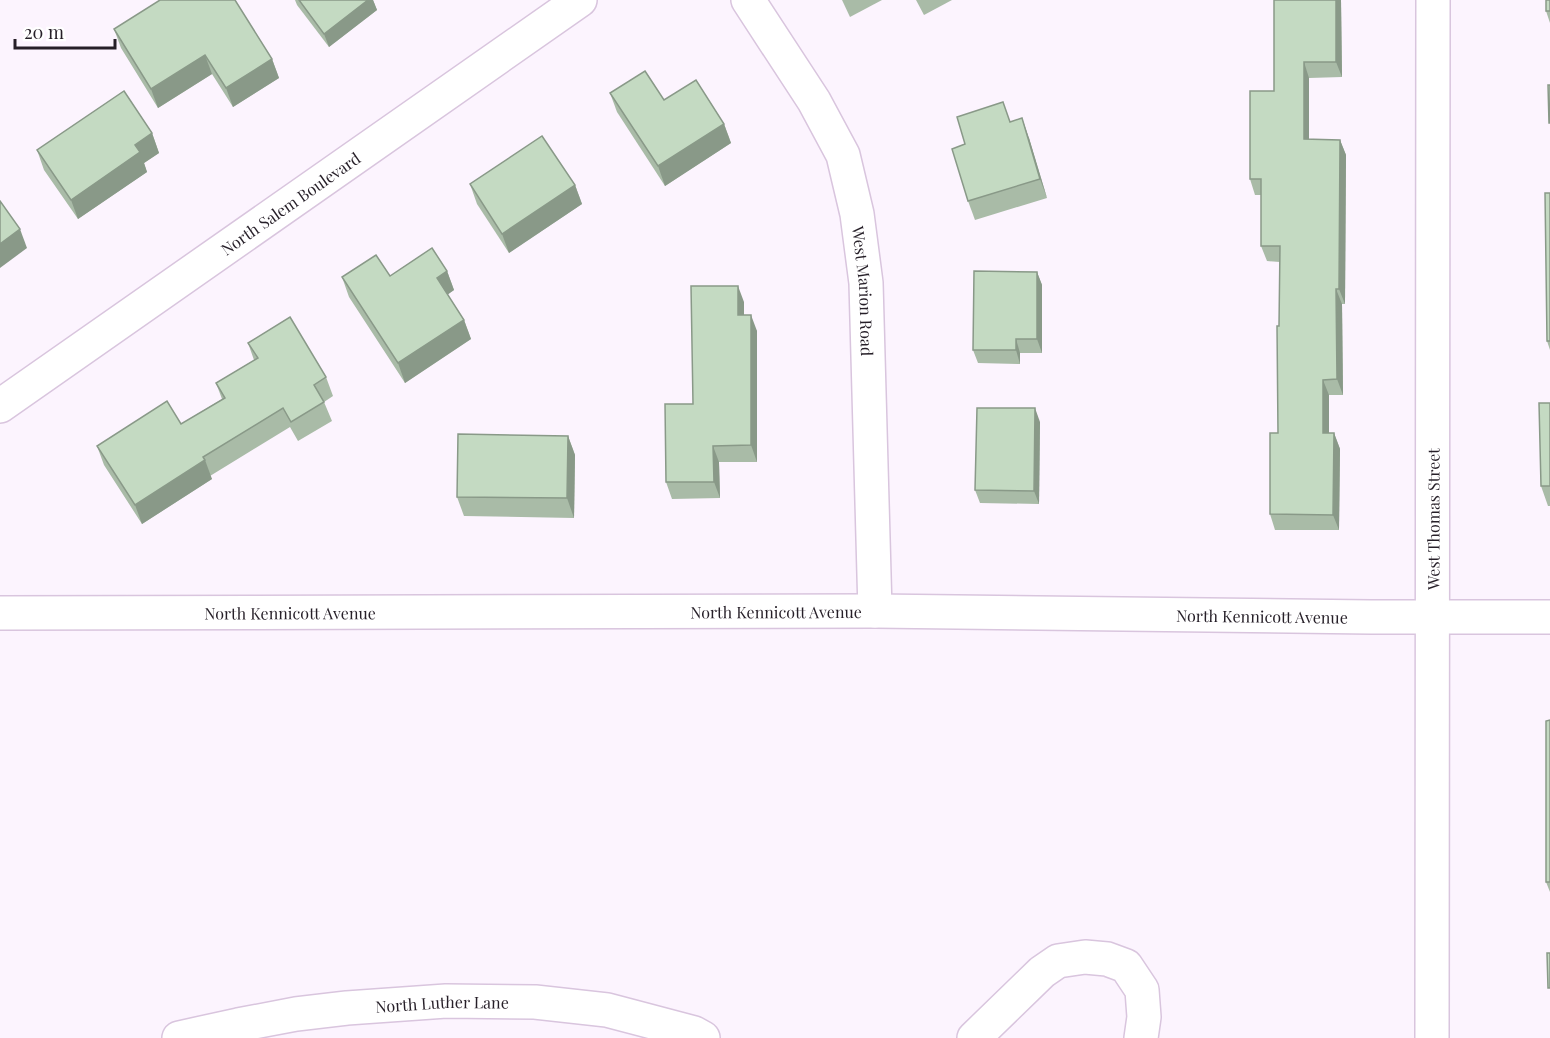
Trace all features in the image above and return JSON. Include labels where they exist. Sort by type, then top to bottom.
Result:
[{"type":"street","name":"North Salem Boulevard","points":[[0,405],[580,0]]},
{"type":"street","name":"West Marion Road","points":[[748,0],[813,100],[843,155],[857,214],[866,283],[875,611]]},
{"type":"street","name":"West Thomas Street","points":[[1432,1038],[1433,0]]},
{"type":"street","name":"North Kennicott Avenue","points":[[0,613],[875,611],[1550,617]]},
{"type":"street","points":[[974,1038],[1042,972],[1058,961],[1085,957],[1107,959],[1126,966],[1142,990],[1144,1017],[1141,1038]]},
{"type":"street","name":"North Luther Lane","points":[[179,1038],[296,1014],[446,1001],[535,1002],[607,1010],[694,1033],[703,1038]]},
{"type":"building","points":[[160,0],[235,0],[272,59],[226,88],[205,55],[151,89],[114,29]]},
{"type":"building","points":[[299,0],[368,0],[324,34]]},
{"type":"building","points":[[1274,0],[1336,0],[1336,62],[1304,62],[1304,139],[1340,140],[1339,289],[1336,289],[1337,379],[1323,380],[1323,433],[1334,433],[1333,515],[1270,514],[1270,433],[1278,433],[1277,326],[1279,326],[1280,246],[1261,246],[1261,179],[1250,179],[1250,91],[1274,91]]},
{"type":"building","points":[[1546,0],[1550,0],[1550,11],[1546,11]]},
{"type":"building","points":[[645,71],[664,100],[696,80],[724,124],[658,166],[610,93]]},
{"type":"building","points":[[1548,85],[1550,85],[1550,123],[1549,123]]},
{"type":"building","points":[[124,91],[152,133],[135,145],[140,152],[71,200],[37,150]]},
{"type":"building","points":[[1003,102],[1010,122],[1022,118],[1040,179],[968,201],[952,149],[965,144],[957,117]]},
{"type":"building","points":[[542,136],[575,185],[502,234],[470,184]]},
{"type":"building","points":[[1545,193],[1550,193],[1550,341],[1547,341]]},
{"type":"building","points":[[0,201],[20,229],[0,244]]},
{"type":"building","points":[[432,248],[447,271],[437,278],[464,320],[398,363],[342,277],[376,255],[390,276]]},
{"type":"building","points":[[974,271],[1037,272],[1037,339],[1016,339],[1016,350],[973,350]]},
{"type":"building","points":[[691,286],[738,286],[738,315],[751,315],[751,445],[713,446],[714,482],[666,482],[665,404],[693,404]]},
{"type":"building","points":[[290,317],[326,377],[314,385],[324,402],[291,422],[283,408],[203,457],[205,460],[135,505],[97,446],[167,401],[181,424],[225,398],[216,383],[258,358],[248,343]]},
{"type":"building","points":[[1539,403],[1550,403],[1550,486],[1541,486]]},
{"type":"building","points":[[977,408],[1035,408],[1034,491],[975,490]]},
{"type":"building","points":[[458,434],[568,436],[567,498],[457,497]]},
{"type":"building","points":[[1550,720],[1550,882],[1546,882],[1546,721]]},
{"type":"building","points":[[1547,953],[1550,953],[1550,988],[1548,988]]}]
